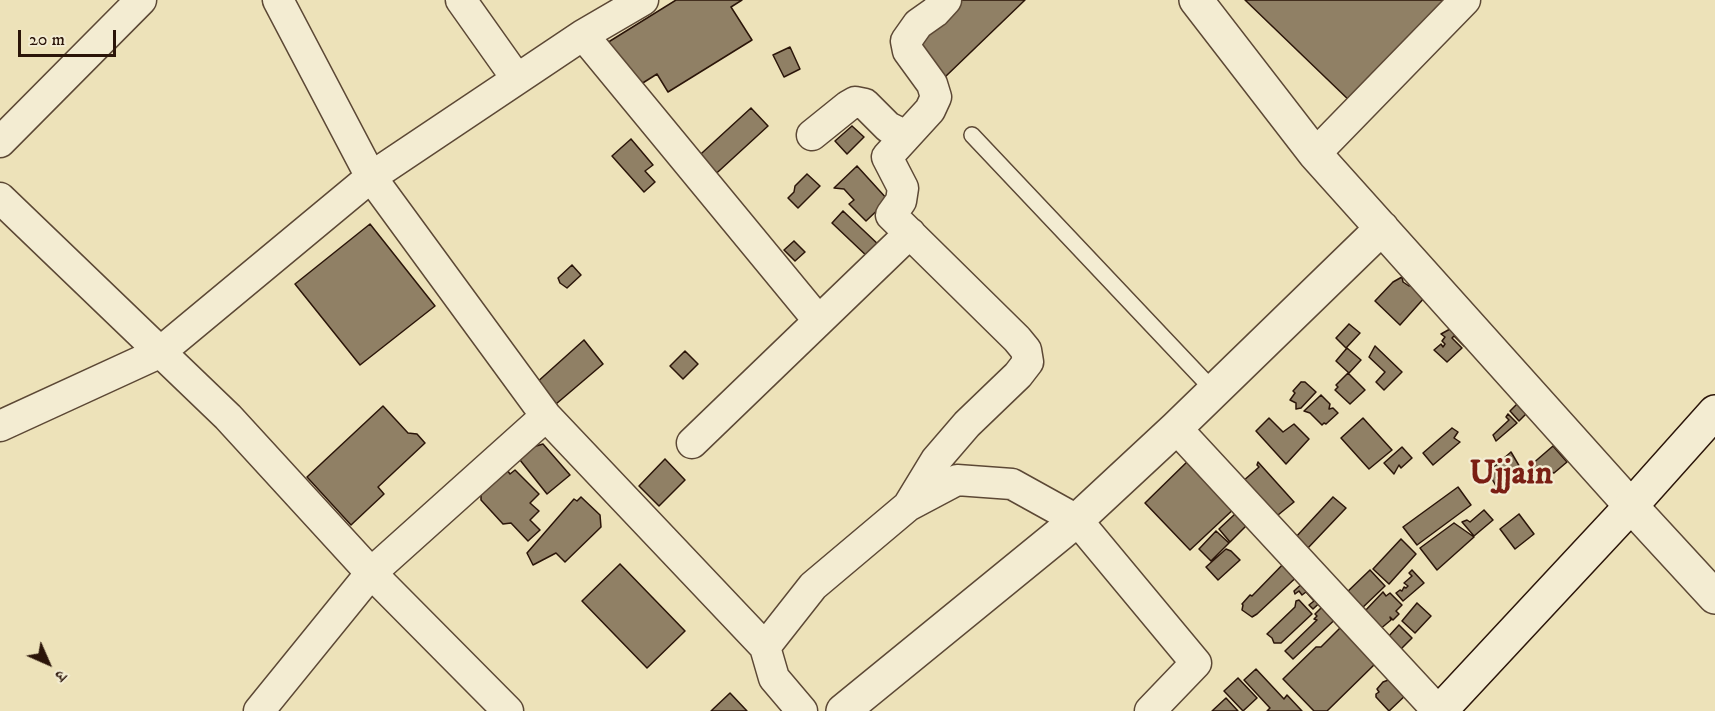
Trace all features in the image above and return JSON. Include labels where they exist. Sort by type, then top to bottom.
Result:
[{"type":"street","points":[[0,142],[141,0]]},
{"type":"street","points":[[278,0],[370,177],[546,416],[765,647],[774,678],[802,711]]},
{"type":"street","points":[[461,0],[517,79]]},
{"type":"street","points":[[0,426],[159,353],[370,177],[583,35],[643,0]]},
{"type":"street","points":[[908,506],[936,460],[967,424],[1018,375],[1028,362],[1026,350],[1017,339],[891,215],[901,201],[903,188],[887,157],[930,110],[936,97],[933,84],[908,51],[906,41],[918,24],[935,12],[946,0]]},
{"type":"street","points":[[1196,0],[1315,154],[1715,597]]},
{"type":"street","points":[[1315,154],[1465,0]]},
{"type":"street","points":[[583,35],[818,320]]},
{"type":"street","points":[[812,135],[855,102],[865,105],[888,127],[906,136]]},
{"type":"street","points":[[0,198],[228,417],[371,573],[508,711]]},
{"type":"street","points":[[843,711],[1077,520],[1215,392],[1382,228]]},
{"type":"street","points":[[692,443],[910,233]]},
{"type":"street","points":[[1176,428],[1439,711],[1631,506],[1715,412]]},
{"type":"street","points":[[259,711],[371,573],[546,416]]},
{"type":"street","points":[[765,647],[813,586],[908,506],[957,480],[1012,484],[1077,520],[1196,663],[1150,711]]},
{"type":"lane","points":[[972,135],[1215,392]]},
{"type":"building","points":[[676,0],[742,0],[731,7],[752,40],[668,92],[657,74],[630,91],[602,46]]},
{"type":"building","points":[[958,0],[1025,0],[945,77],[914,43]]},
{"type":"building","points":[[1245,0],[1447,0],[1353,104]]},
{"type":"building","points":[[790,47],[800,69],[784,77],[773,55]]},
{"type":"building","points":[[751,108],[768,126],[708,181],[691,163]]},
{"type":"building","points":[[852,126],[864,137],[847,154],[835,141]]},
{"type":"building","points":[[631,139],[653,165],[645,171],[655,182],[644,192],[612,156]]},
{"type":"building","points":[[857,166],[888,200],[866,221],[849,204],[854,200],[844,189],[834,188]]},
{"type":"building","points":[[807,174],[820,186],[798,208],[788,198],[794,192],[795,186]]},
{"type":"building","points":[[843,211],[881,247],[870,259],[832,223]]},
{"type":"building","points":[[370,224],[435,306],[360,365],[295,284]]},
{"type":"building","points":[[794,241],[805,252],[795,261],[784,250]]},
{"type":"building","points":[[572,265],[581,275],[567,288],[560,283],[558,278]]},
{"type":"building","points":[[1402,277],[1403,282],[1409,286],[1413,285],[1425,297],[1400,325],[1375,301],[1393,282]]},
{"type":"building","points":[[1349,324],[1360,333],[1346,348],[1336,338]]},
{"type":"building","points":[[1450,329],[1473,337],[1464,346],[1454,336],[1452,338],[1462,348],[1447,362],[1434,350],[1441,344],[1443,347],[1445,344],[1442,341],[1445,337],[1441,334]]},
{"type":"building","points":[[584,340],[603,364],[556,404],[535,384]]},
{"type":"building","points":[[1375,346],[1402,372],[1384,390],[1376,382],[1385,372],[1369,357]]},
{"type":"building","points":[[1347,348],[1361,360],[1349,373],[1336,361]]},
{"type":"building","points":[[685,351],[698,364],[683,379],[670,366]]},
{"type":"building","points":[[1348,373],[1365,390],[1350,404],[1335,390],[1338,387],[1336,385]]},
{"type":"building","points":[[1301,382],[1305,382],[1316,392],[1301,408],[1296,409],[1296,403],[1290,400],[1295,393],[1293,391]]},
{"type":"building","points":[[1321,395],[1330,404],[1329,409],[1333,408],[1338,413],[1322,425],[1310,413],[1304,411]]},
{"type":"building","points":[[1518,403],[1527,413],[1519,421],[1510,411]]},
{"type":"building","points":[[383,406],[408,433],[417,434],[425,443],[378,487],[384,494],[351,525],[307,477]]},
{"type":"building","points":[[1508,414],[1517,423],[1496,441],[1493,435],[1509,420],[1506,417]]},
{"type":"building","points":[[1269,418],[1283,432],[1294,424],[1309,439],[1286,464],[1256,431]]},
{"type":"building","points":[[1363,418],[1392,450],[1369,469],[1341,438]]},
{"type":"building","points":[[1452,428],[1458,432],[1454,438],[1460,442],[1433,465],[1423,453]]},
{"type":"building","points":[[543,444],[570,475],[547,494],[520,460],[526,449]]},
{"type":"building","points":[[1553,446],[1567,462],[1554,473],[1549,471],[1541,477],[1531,465]]},
{"type":"building","points":[[1402,447],[1412,458],[1401,468],[1399,465],[1394,474],[1384,463]]},
{"type":"building","points":[[1511,452],[1521,469],[1496,486],[1488,472]]},
{"type":"building","points":[[1192,457],[1238,505],[1190,550],[1145,503]]},
{"type":"building","points":[[665,459],[685,480],[659,506],[639,486]]},
{"type":"building","points":[[1258,462],[1294,502],[1278,517],[1242,482],[1259,467]]},
{"type":"building","points":[[505,467],[510,474],[515,470],[539,494],[530,503],[539,511],[530,520],[540,530],[528,541],[511,523],[503,524],[481,500],[481,493]]},
{"type":"building","points":[[1458,487],[1471,505],[1417,545],[1403,527]]},
{"type":"building","points":[[581,497],[600,515],[601,527],[565,562],[556,553],[533,565],[527,553],[574,499],[577,501]]},
{"type":"building","points":[[1333,497],[1346,508],[1307,549],[1295,538]]},
{"type":"building","points":[[1484,510],[1493,520],[1474,536],[1462,522],[1467,520],[1470,522]]},
{"type":"building","points":[[1235,514],[1246,526],[1230,542],[1219,529]]},
{"type":"building","points":[[1519,514],[1534,534],[1515,549],[1500,529]]},
{"type":"building","points":[[1454,523],[1474,537],[1437,570],[1420,548]]},
{"type":"building","points":[[1216,531],[1229,543],[1211,561],[1199,549]]},
{"type":"building","points":[[1401,539],[1416,554],[1389,584],[1373,569]]},
{"type":"building","points":[[1226,549],[1240,560],[1218,580],[1206,567]]},
{"type":"building","points":[[1290,557],[1303,571],[1257,614],[1252,617],[1242,610],[1242,604],[1250,595],[1252,596]]},
{"type":"building","points":[[620,564],[685,631],[647,668],[582,601]]},
{"type":"building","points":[[1370,570],[1385,586],[1359,611],[1344,595]]},
{"type":"building","points":[[1412,570],[1424,583],[1403,601],[1396,593],[1408,586],[1404,583],[1412,576],[1409,573]]},
{"type":"building","points":[[1305,581],[1327,596],[1313,609],[1309,605],[1314,601],[1306,592],[1302,595],[1299,591],[1295,594],[1294,591]]},
{"type":"building","points":[[1383,592],[1386,596],[1390,593],[1402,605],[1396,611],[1399,614],[1393,620],[1390,617],[1391,620],[1379,630],[1364,612]]},
{"type":"building","points":[[1330,599],[1343,612],[1293,659],[1285,651],[1317,620],[1314,619],[1317,616],[1315,614]]},
{"type":"building","points":[[1299,600],[1312,614],[1281,643],[1274,643],[1267,634],[1295,607],[1296,601]]},
{"type":"building","points":[[1417,603],[1431,616],[1415,633],[1402,621]]},
{"type":"building","points":[[1399,625],[1412,638],[1400,650],[1387,638]]},
{"type":"building","points":[[1341,627],[1376,663],[1327,711],[1314,711],[1283,679]]},
{"type":"building","points":[[1256,669],[1284,699],[1287,695],[1302,711],[1267,711],[1270,708],[1244,680]]},
{"type":"building","points":[[1238,678],[1257,698],[1243,711],[1224,691]]},
{"type":"building","points":[[1391,679],[1409,692],[1389,711],[1376,697],[1376,694],[1383,682]]},
{"type":"building","points":[[730,693],[747,711],[711,711]]},
{"type":"building","points":[[1226,698],[1238,711],[1212,711]]},
{"type":"district","name":"Ujjain","points":[[1511,476]]}]
